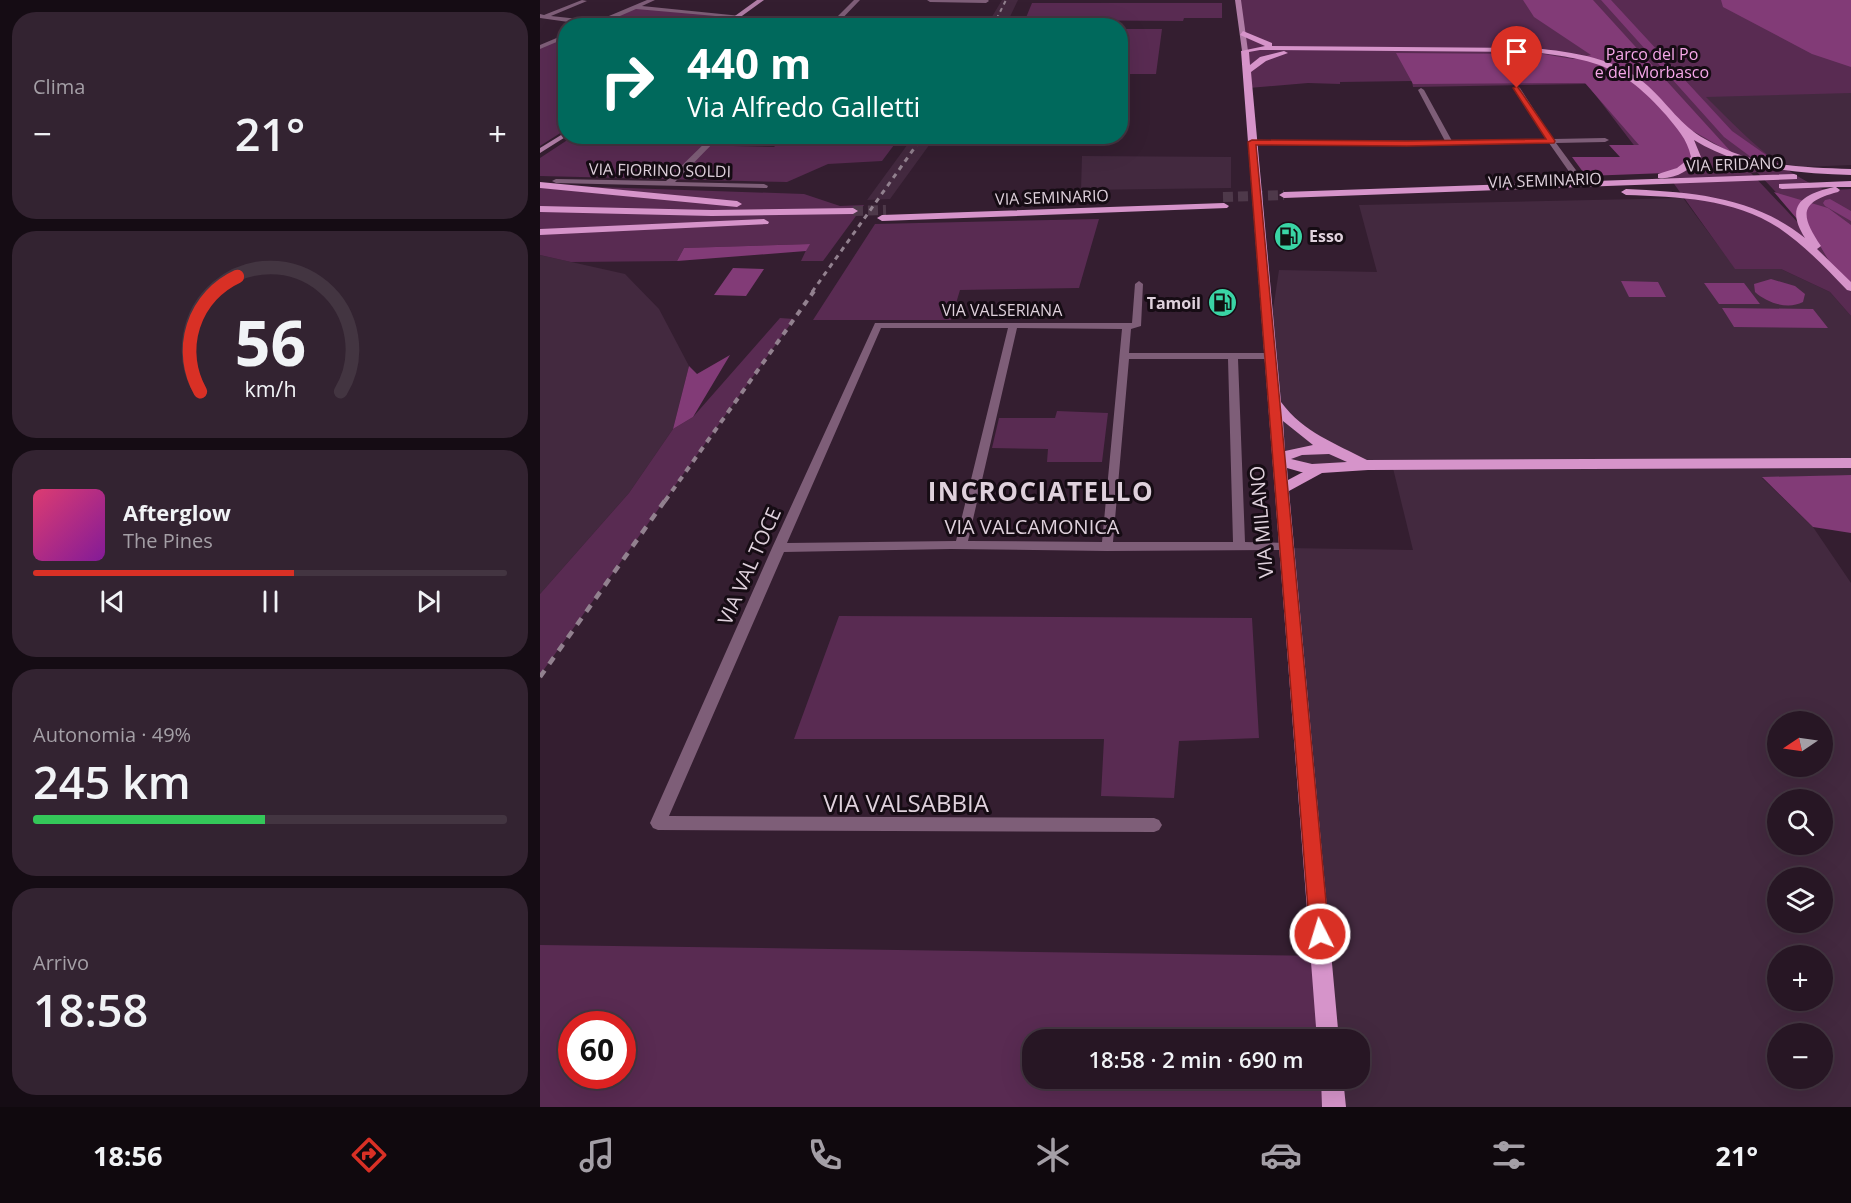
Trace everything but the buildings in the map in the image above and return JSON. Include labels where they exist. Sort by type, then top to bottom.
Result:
[{"type":"main road","points":[[735,18],[761,0]]},
{"type":"main road","name":"VIA MILANO","points":[[1238,0],[1247,71],[1327,1029]]},
{"type":"main road","points":[[1243,33],[1283,51]]},
{"type":"main road","points":[[1245,51],[1261,54],[1302,50],[1533,51],[1572,56],[1603,64],[1641,84],[1682,127],[1714,149],[1765,166],[1851,174]]},
{"type":"main road","points":[[1247,71],[1263,59],[1283,51]]},
{"type":"main road","points":[[1623,187],[1670,174],[1691,164],[1696,157],[1694,148],[1682,127]]},
{"type":"main road","points":[[540,151],[558,139]]},
{"type":"main road","name":"VIA ERIDANO","points":[[1623,187],[1851,174]]},
{"type":"main road","points":[[540,183],[851,215],[540,232]]},
{"type":"main road","name":"VIA ERIDANO","points":[[1623,187],[1851,184]]},
{"type":"main road","points":[[1623,187],[1701,197],[1756,212],[1790,232],[1851,288]]},
{"type":"main road","name":"VIA SEMINARIO","points":[[1284,200],[1623,187]]},
{"type":"main road","points":[[1840,277],[1808,235],[1801,222],[1799,210],[1804,202],[1820,193],[1851,188]]},
{"type":"main road","name":"VIA SEMINARIO","points":[[884,214],[1224,202]]},
{"type":"main road","points":[[540,209],[630,212],[806,212]]},
{"type":"main road","points":[[540,218],[603,221],[770,221]]},
{"type":"main road","points":[[1275,403],[1295,426],[1330,450],[1368,465]]},
{"type":"main road","points":[[1330,450],[1305,449],[1289,454],[1280,460],[1317,470],[1368,465],[1851,463]]},
{"type":"main road","points":[[1282,489],[1317,470]]},
{"type":"main road","points":[[1333,1089],[1334,1107]]},
{"type":"street","points":[[609,18],[652,0]]},
{"type":"street","points":[[839,18],[857,0]]},
{"type":"street","points":[[930,0],[986,1]]},
{"type":"street","points":[[541,16],[584,1]]},
{"type":"street","points":[[634,7],[738,16]]},
{"type":"street","points":[[541,16],[558,19]]},
{"type":"street","points":[[540,47],[558,39]]},
{"type":"street","points":[[1517,88],[1580,181]]},
{"type":"street","points":[[1420,90],[1450,143]]},
{"type":"street","points":[[1252,142],[1605,141]]},
{"type":"street","points":[[668,184],[709,144]]},
{"type":"street","name":"VIA FIORINO SOLDI","points":[[558,184],[764,186]]},
{"type":"street","points":[[1107,547],[1127,326],[1136,326],[1139,284]]},
{"type":"street","name":"VIA VALSERIANA","points":[[878,325],[1127,326]]},
{"type":"street","name":"VIA VAL TOCE","points":[[658,823],[878,325]]},
{"type":"street","points":[[961,545],[1013,326]]},
{"type":"street","points":[[1124,356],[1271,356]]},
{"type":"street","points":[[1233,356],[1239,546]]},
{"type":"street","name":"VIA VALCAMONICA","points":[[778,548],[961,545],[1287,547]]},
{"type":"street","name":"VIA VALSABBIA","points":[[658,823],[1154,825]]},
{"type":"shaded area","points":[[1002,0],[1018,0],[1009,18],[991,18]]},
{"type":"shaded area","points":[[1523,0],[1593,0],[1733,154],[1693,131],[1695,156],[1684,165],[1666,173],[1586,176],[1572,157],[1620,157],[1609,145],[1639,145],[1585,83],[1413,84],[1396,53],[1543,54],[1573,59],[1591,55],[1534,17]]},
{"type":"shaded area","points":[[1593,0],[1851,83],[1851,165],[1802,167],[1733,154]]},
{"type":"shaded area","points":[[1721,0],[1851,0],[1851,67],[1812,54],[1723,7]]},
{"type":"shaded area","points":[[908,144],[930,144],[890,199],[867,200]]},
{"type":"shaded area","points":[[1082,156],[1231,157],[1231,188],[1081,190]]},
{"type":"shaded area","points":[[1774,192],[1828,208],[1851,225],[1851,284],[1833,268],[1820,246]]},
{"type":"shaded area","points":[[1683,198],[1735,268],[1781,269],[1830,292],[1851,316],[1851,475],[1762,478],[1813,527],[1851,583],[1851,1107],[1343,1107],[1341,1089],[1370,1089],[1370,1029],[1336,1029],[1287,548],[1413,550],[1392,464],[1281,468],[1269,336],[1279,270],[1377,272],[1359,205]]},
{"type":"shaded area","points":[[810,244],[806,251],[677,261],[684,248]]},
{"type":"shaded area","points":[[540,255],[625,274],[659,309],[689,366],[673,429],[629,493],[540,594]]},
{"type":"shaded area","points":[[733,268],[764,269],[746,296],[714,295]]},
{"type":"shaded area","points":[[1771,279],[1795,286],[1805,294],[1803,302],[1791,305],[1778,304],[1755,292],[1754,284]]},
{"type":"shaded area","points":[[1621,281],[1658,282],[1666,297],[1629,297]]},
{"type":"shaded area","points":[[1704,283],[1744,283],[1760,304],[1719,304]]},
{"type":"shaded area","points":[[1722,308],[1813,309],[1828,328],[1734,327]]},
{"type":"shaded area","points":[[730,355],[693,417],[673,429],[689,366],[697,374]]},
{"type":"shaded area","points":[[1851,475],[1851,533],[1813,527],[1762,477]]},
{"type":"green space","name":"Parco del Po e del Morbasco","points":[[1238,0],[1851,0],[1851,93],[1706,97],[1760,149],[1791,172],[1823,189],[1851,189],[1851,272],[1757,172],[1751,173],[1820,246],[1833,268],[1851,284],[1851,316],[1830,292],[1781,269],[1735,269],[1667,174],[1661,174],[1633,144],[1587,84],[1413,87],[1412,81],[1308,83],[1249,88]]},
{"type":"green space","points":[[1032,3],[1222,3],[1222,18],[1184,18],[1183,21],[1128,21],[1128,18],[1026,18]]},
{"type":"green space","points":[[635,8],[735,16],[732,18],[611,18]]},
{"type":"green space","points":[[1128,29],[1162,29],[1156,74],[1128,74]]},
{"type":"green space","points":[[558,39],[558,134],[540,146],[540,47]]},
{"type":"green space","points":[[561,144],[774,147],[777,144],[895,144],[882,161],[828,164],[787,182],[540,176],[540,158]]},
{"type":"green space","points":[[540,185],[804,194],[840,206],[864,205],[823,261],[801,261],[809,244],[684,248],[677,261],[571,262],[540,255]]},
{"type":"green space","points":[[1099,219],[1079,288],[960,290],[951,320],[813,320],[875,224]]},
{"type":"green space","points":[[780,318],[794,319],[540,675],[540,594],[629,493],[673,429],[693,417]]},
{"type":"green space","points":[[1057,411],[1108,413],[1102,462],[1047,462],[1048,449],[992,448],[999,418],[1055,418]]},
{"type":"green space","points":[[839,616],[1252,618],[1259,738],[1179,741],[1174,798],[1101,796],[1104,739],[794,739]]},
{"type":"green space","points":[[540,945],[1329,956],[1336,1029],[1022,1029],[1022,1089],[1341,1089],[1343,1107],[540,1107]]},
{"type":"waterway","points":[[1606,0],[1728,134],[1764,160]]},
{"type":"waterway","points":[[1830,203],[1851,217]]},
{"type":"tunnel","points":[[1223,197],[1284,195]]},
{"type":"tunnel","points":[[853,211],[886,210]]},
{"type":"railway","points":[[997,18],[1006,0]]},
{"type":"railway","points":[[812,292],[917,144]]},
{"type":"railway","points":[[665,501],[814,291]]},
{"type":"railway","points":[[540,677],[666,499]]},
{"type":"place","name":"Esso","points":[[1288,236]]},
{"type":"place","name":"Tamoil","points":[[1222,303]]},
{"type":"district","name":"INCROCIATELLO","points":[[1041,491]]},
{"type":"route","points":[[1320,934],[1252,142],[1407,144],[1551,141],[1517,88]]}]
